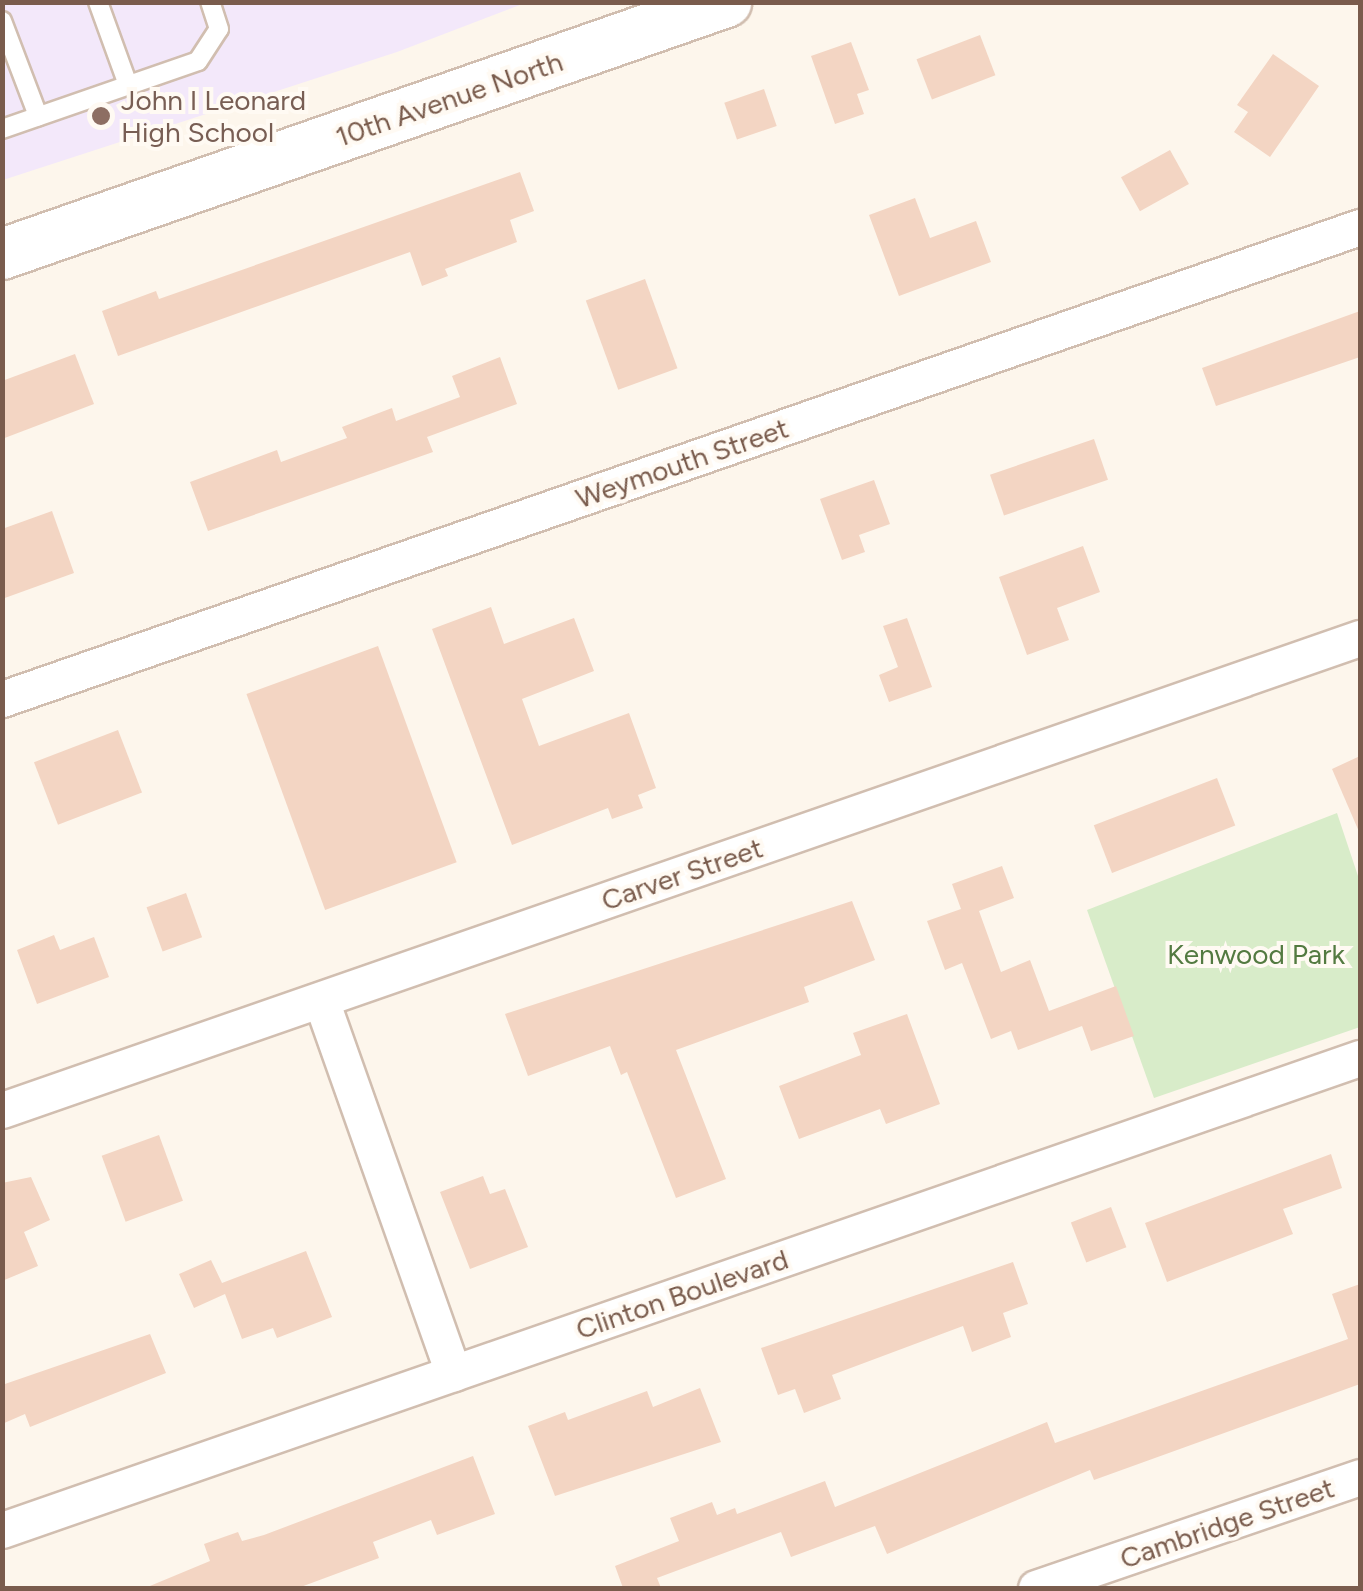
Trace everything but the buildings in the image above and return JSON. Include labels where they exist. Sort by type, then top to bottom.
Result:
[{"type":"street","name":"10th Avenue North","points":[[2,254],[726,2]]},
{"type":"street","name":"Weymouth Street","points":[[2,699],[1360,226]]},
{"type":"street","name":"Carver Street","points":[[2,1110],[1360,638]]},
{"type":"street","points":[[321,1000],[453,1374]]},
{"type":"street","name":"Clinton Boulevard","points":[[2,1530],[1360,1058]]},
{"type":"street","name":"Cambridge Street","points":[[1036,1588],[1360,1476]]},
{"type":"lane","points":[[98,2],[128,85]]},
{"type":"lane","points":[[2,129],[198,61],[219,29],[210,2]]},
{"type":"lane","points":[[2,21],[38,116]]},
{"type":"shaded area","name":"John I Leonard High School","points":[[2,3],[525,3],[397,52],[3,180]]},
{"type":"green space","name":"Kenwood Park","points":[[1337,813],[1360,882],[1360,1027],[1154,1098],[1087,910]]},
{"type":"place","name":"John I Leonard High School","points":[[101,116]]}]
